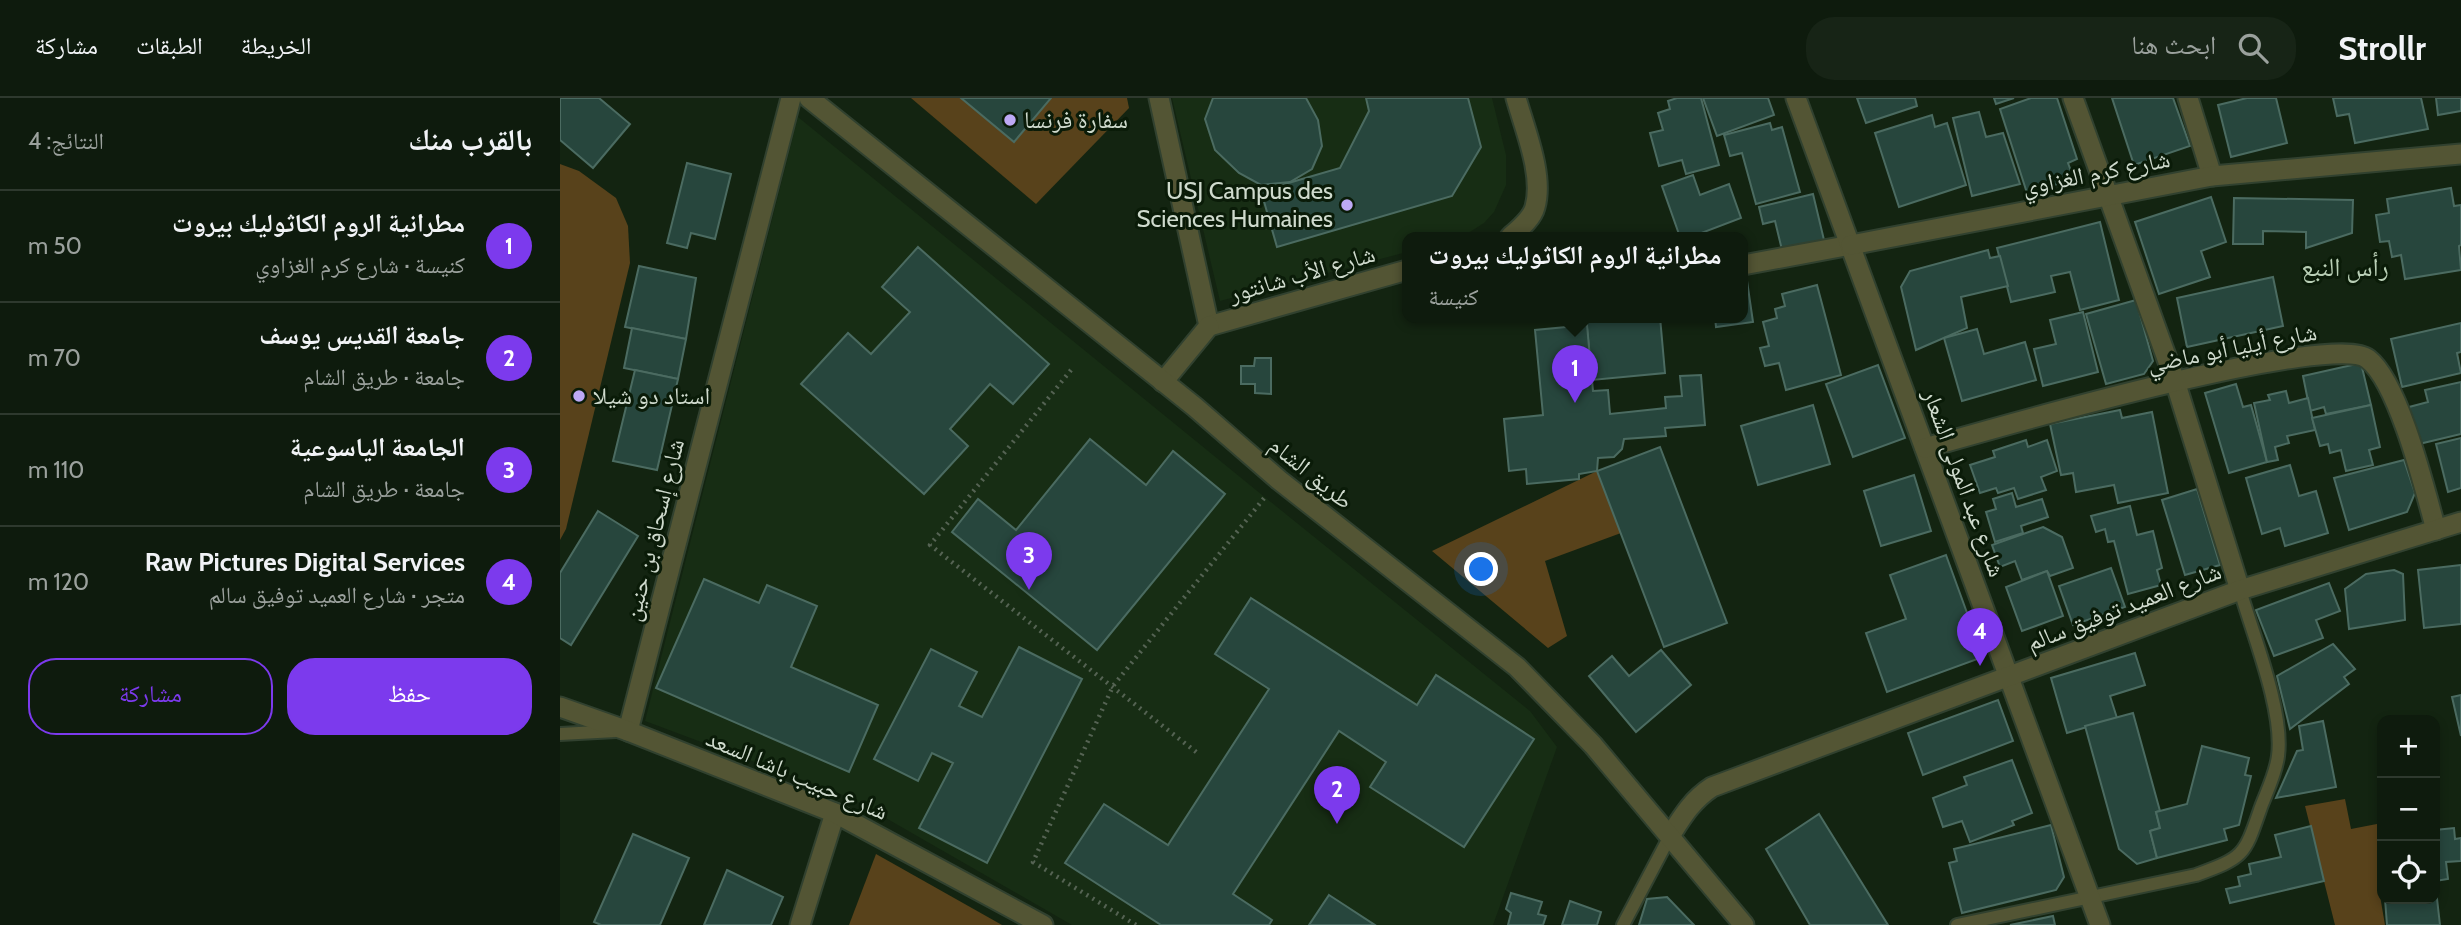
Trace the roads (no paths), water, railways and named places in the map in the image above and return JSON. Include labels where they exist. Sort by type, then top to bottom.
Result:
[{"type":"street","name":"شارع إسحاق بن حنين","points":[[628,731],[791,98]]},
{"type":"street","name":"طريق الشام","points":[[809,98],[1163,382],[1279,480],[1517,667],[1593,745],[1744,925]]},
{"type":"street","points":[[1158,98],[1209,326],[1163,382]]},
{"type":"street","points":[[1516,98],[1538,179],[1535,209],[1516,232]]},
{"type":"street","name":"شارع عبد المولى الشعار","points":[[1796,98],[2100,925]]},
{"type":"street","points":[[2073,98],[2175,382],[2240,590]]},
{"type":"street","points":[[2188,98],[2212,176]]},
{"type":"street","name":"شارع كرم الغزاوي","points":[[1748,264],[2212,176],[2461,155]]},
{"type":"street","name":"شارع الأب شانتور","points":[[1209,326],[1402,271]]},
{"type":"street","name":"شارع أيليا أبو ماضي","points":[[1925,448],[2051,412],[2175,382],[2322,355],[2354,354],[2365,357],[2376,366],[2398,409],[2436,530]]},
{"type":"street","name":"شارع العميد توفيق سالم","points":[[1670,836],[1688,808],[1699,796],[1712,788],[2240,590],[2461,522]]},
{"type":"street","name":"شارع حبيب باشا السعد","points":[[560,707],[835,813],[1043,925]]},
{"type":"street","points":[[800,925],[835,813]]},
{"type":"lane","points":[[1957,925],[2196,876],[2224,865],[2242,854],[2278,758],[2279,730],[2240,590]]},
{"type":"lane","points":[[560,734],[628,731]]},
{"type":"lane","points":[[1623,925],[1670,836]]},
{"type":"place","name":"سفارة فرنسا","points":[[1010,120]]},
{"type":"place","name":"USJ Campus des Sciences Humaines","points":[[1347,205]]},
{"type":"place","name":"استاد دو شيلا","points":[[579,396]]},
{"type":"place","name":"مطرانية الروم الكاثوليك بيروت","points":[[1575,403]]},
{"type":"place","name":"الجامعة الياسوعية","points":[[1029,590]]},
{"type":"place","name":"Raw Pictures Digital Services","points":[[1980,666]]},
{"type":"place","name":"جامعة القديس يوسف","points":[[1337,824]]},
{"type":"district","name":"رأس النبع","points":[[2345,267]]}]
